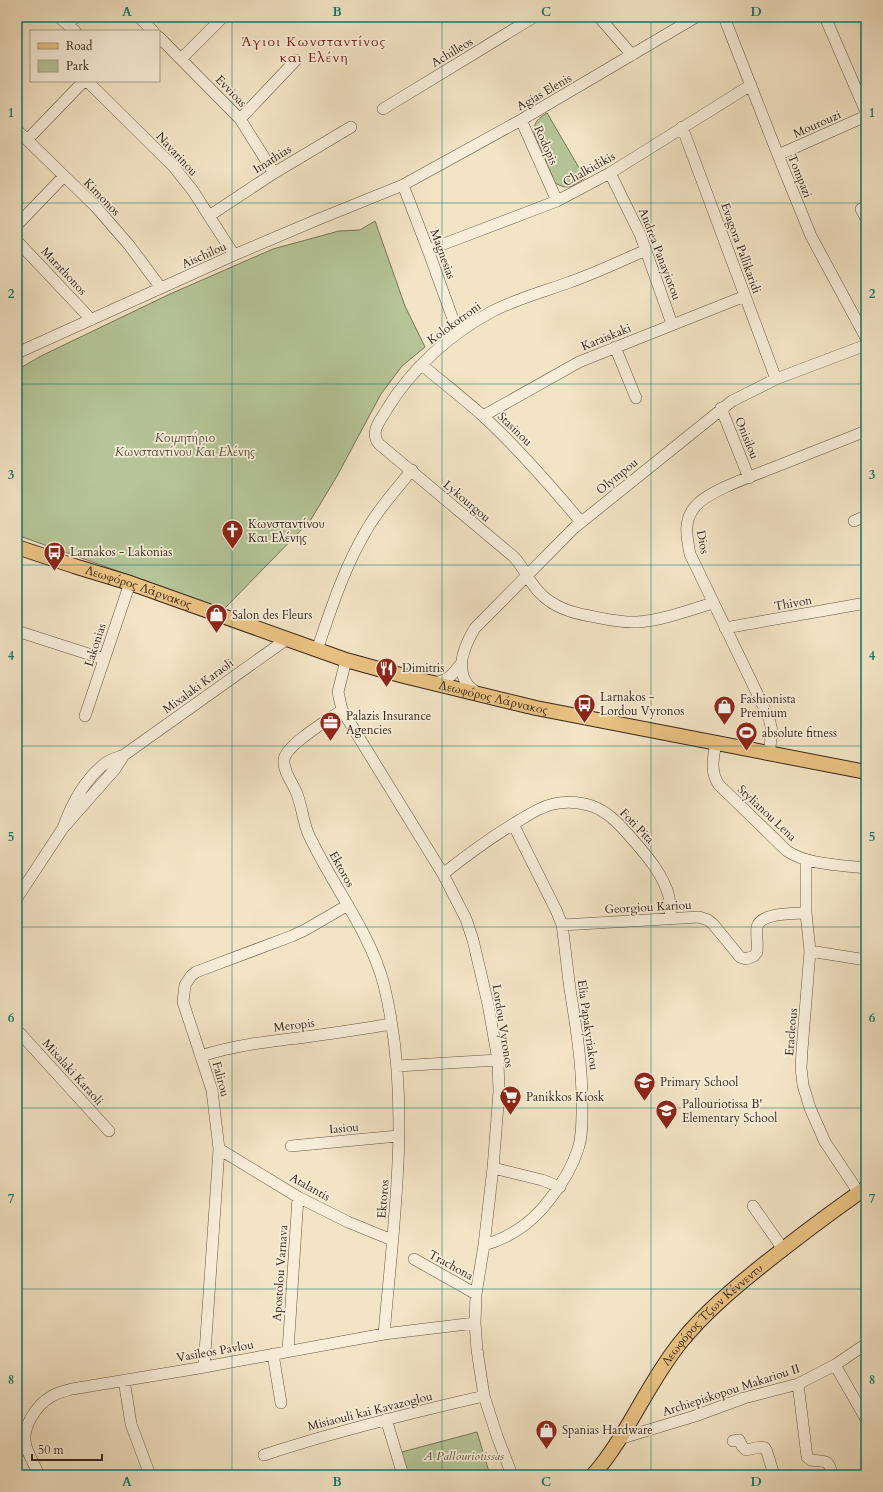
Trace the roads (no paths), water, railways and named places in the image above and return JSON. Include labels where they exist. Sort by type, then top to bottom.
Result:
[{"type":"main road","name":"Λεωφόρος Λάρνακος","points":[[17,546],[74,566],[130,583],[346,660],[536,708],[866,772]]},
{"type":"main road","name":"Λεωφόρος Τζων Κέννεντυ","points":[[593,1475],[619,1438],[658,1373],[680,1342],[703,1317],[728,1294],[783,1249],[862,1190]]},
{"type":"street","points":[[139,17],[152,30]]},
{"type":"street","points":[[181,59],[223,17]]},
{"type":"street","name":"Achilleos","points":[[383,109],[534,17]]},
{"type":"street","points":[[599,17],[632,55]]},
{"type":"street","name":"Agias Elenis","points":[[403,185],[521,120],[696,17]]},
{"type":"street","name":"Tompazi","points":[[724,17],[811,236],[866,338]]},
{"type":"street","points":[[825,17],[866,112]]},
{"type":"street","name":"Evvioas","points":[[160,38],[240,119],[274,172]]},
{"type":"street","points":[[240,119],[296,60]]},
{"type":"street","points":[[27,140],[83,82]]},
{"type":"street","name":"Navarinou","points":[[89,82],[174,168],[193,191],[234,256]]},
{"type":"street","name":"Chalkidikis","points":[[428,250],[557,201],[610,173],[751,85]]},
{"type":"street","name":"Mourouzi","points":[[778,155],[866,116]]},
{"type":"street","name":"Rodopis","points":[[521,120],[557,201]]},
{"type":"street","name":"Imathias","points":[[209,216],[274,172],[351,127]]},
{"type":"street","name":"Evagora Pallikaridi","points":[[682,127],[776,379]]},
{"type":"street","name":"Kimonos","points":[[17,130],[96,207],[161,288]]},
{"type":"street","name":"Andrea Panayiotou","points":[[610,173],[638,229],[672,324]]},
{"type":"street","points":[[17,225],[64,176]]},
{"type":"street","name":"Magnesias","points":[[403,185],[458,333]]},
{"type":"street","name":"Aischilou","points":[[17,353],[234,256],[403,185]]},
{"type":"street","name":"Marathonos","points":[[17,241],[91,320]]},
{"type":"street","name":"Kolokotroni","points":[[386,449],[376,440],[375,432],[395,395],[422,365],[458,333],[495,310],[575,280],[646,250]]},
{"type":"street","name":"Karaiskaki","points":[[483,416],[579,362],[745,296]]},
{"type":"street","name":"Olympou","points":[[478,694],[463,678],[463,652],[467,640],[475,628],[581,522],[721,408],[742,395],[776,379],[866,345]]},
{"type":"street","points":[[615,348],[636,398]]},
{"type":"street","name":"Stasinou","points":[[422,365],[483,416],[544,477],[581,522]]},
{"type":"street","name":"Onisilou","points":[[721,408],[749,478]]},
{"type":"street","name":"Dios","points":[[770,754],[772,731],[770,718],[690,554],[686,531],[689,518],[699,502],[708,496],[866,431]]},
{"type":"street","name":"Lykourgou","points":[[386,449],[514,557],[520,563],[527,577],[538,591],[555,605],[570,612],[614,621],[638,622],[658,619],[713,603]]},
{"type":"street","points":[[317,650],[354,553],[366,530],[412,470]]},
{"type":"street","points":[[854,521],[866,516]]},
{"type":"street","name":"Lakonias","points":[[85,716],[130,583]]},
{"type":"street","name":"Thivon","points":[[725,628],[865,604]]},
{"type":"street","points":[[17,631],[104,659]]},
{"type":"street","name":"Mixalaki Karaoli","points":[[63,828],[68,814],[88,780],[108,761],[124,755],[287,639]]},
{"type":"street","points":[[454,688],[458,666],[463,652]]},
{"type":"street","name":"Lordou Vyronos","points":[[346,660],[338,692],[342,710],[443,874],[466,919],[473,940],[488,1004],[498,1060],[499,1092],[493,1168],[484,1245],[476,1294],[475,1323],[477,1350],[484,1396],[512,1475]]},
{"type":"street","points":[[433,683],[441,682],[451,677],[458,666]]},
{"type":"street","name":"Ektoros","points":[[342,710],[294,744],[285,754],[284,763],[286,772],[298,795],[308,833],[348,905],[380,972],[391,1024],[397,1066],[398,1175],[384,1334]]},
{"type":"street","name":"Stylianou Lena","points":[[716,743],[713,761],[715,779],[719,785],[787,851],[806,860],[866,868]]},
{"type":"street","name":"Mixalaki Karaoli","points":[[17,898],[63,828],[115,769],[124,755]]},
{"type":"street","points":[[93,775],[99,782],[102,783]]},
{"type":"street","name":"Foti Pita","points":[[443,874],[489,839],[539,809],[555,803],[579,803],[592,806],[612,818],[643,851],[663,882],[669,898],[670,918]]},
{"type":"street","name":"Elia Papakyriakou","points":[[484,1245],[501,1240],[531,1221],[542,1210],[560,1187],[571,1166],[581,1137],[582,1078],[577,1030],[562,925],[513,824]]},
{"type":"street","name":"Eracleous","points":[[806,860],[806,912],[810,951],[802,1062],[803,1085],[810,1108],[825,1142],[862,1190]]},
{"type":"street","name":"Falirou","points":[[204,1367],[219,1149],[212,1090],[183,1002],[185,985],[191,976],[208,967],[292,936],[348,905]]},
{"type":"street","name":"Georgiou Kariou","points":[[562,925],[670,918],[699,918],[708,920],[722,934],[740,957],[746,959],[754,956],[757,952],[757,927],[763,920],[773,916],[806,912]]},
{"type":"street","points":[[810,951],[866,960]]},
{"type":"street","name":"Meropis","points":[[201,1056],[268,1041],[391,1024]]},
{"type":"street","name":"Mixalaki Karaoli","points":[[17,1030],[109,1131]]},
{"type":"street","points":[[397,1066],[498,1060]]},
{"type":"street","name":"Iasiou","points":[[291,1146],[398,1136]]},
{"type":"street","name":"Atalantis","points":[[219,1149],[298,1197],[341,1218],[392,1240]]},
{"type":"street","points":[[493,1168],[542,1180],[560,1187]]},
{"type":"street","name":"Apostolou Varnava","points":[[288,1351],[298,1197]]},
{"type":"street","points":[[753,1206],[783,1249]]},
{"type":"street","name":"Trachona","points":[[414,1259],[476,1294]]},
{"type":"street","name":"Vasileos Pavlou","points":[[40,1475],[26,1445],[25,1437],[30,1419],[36,1410],[45,1401],[59,1392],[384,1334],[475,1323]]},
{"type":"street","name":"Archiepiskopou Makariou II","points":[[619,1438],[695,1416],[744,1398],[798,1384],[835,1365],[866,1344]]},
{"type":"street","points":[[273,1354],[281,1403]]},
{"type":"street","points":[[835,1365],[866,1419]]},
{"type":"street","points":[[124,1380],[131,1424],[150,1475]]},
{"type":"street","points":[[798,1384],[807,1456],[811,1460],[822,1460],[828,1462],[831,1467],[832,1475]]},
{"type":"street","name":"Misiaouli kai Kavazoglou","points":[[264,1455],[309,1440],[386,1419],[484,1396]]},
{"type":"street","points":[[386,1419],[403,1475]]},
{"type":"street","points":[[733,1440],[739,1440],[746,1450],[760,1447],[765,1448],[774,1475]]},
{"type":"place","name":"Κωνσταντίνου Και Ελένης","points":[[233,550]]},
{"type":"place","name":"Larnakos - Lakonias","points":[[55,572]]},
{"type":"place","name":"Salon des Fleurs","points":[[216,634]]},
{"type":"place","name":"Dimitris","points":[[387,688]]},
{"type":"place","name":"Larnakos - Lordou Vyronos","points":[[584,724]]},
{"type":"place","name":"Fashionista Premium","points":[[725,726]]},
{"type":"place","name":"Palazis Insurance Agencies","points":[[331,742]]},
{"type":"place","name":"absolute fitness","points":[[746,752]]},
{"type":"place","name":"Primary School","points":[[644,1102]]},
{"type":"place","name":"Panikkos Kiosk","points":[[511,1116]]},
{"type":"place","name":"Pallouriotissa B' Elementary School","points":[[667,1130]]},
{"type":"place","name":"Spanias Hardware","points":[[546,1450]]},
{"type":"district","name":"Άγιοι Κωνσταντίνος και Ελένη","points":[[314,50]]},
{"type":"park label","name":"Κοιμητήριο Κωνσταντίνου Και Ελένης","points":[[185,445]]},
{"type":"park label","name":"A Pallouriotissas","points":[[464,1456]]}]
